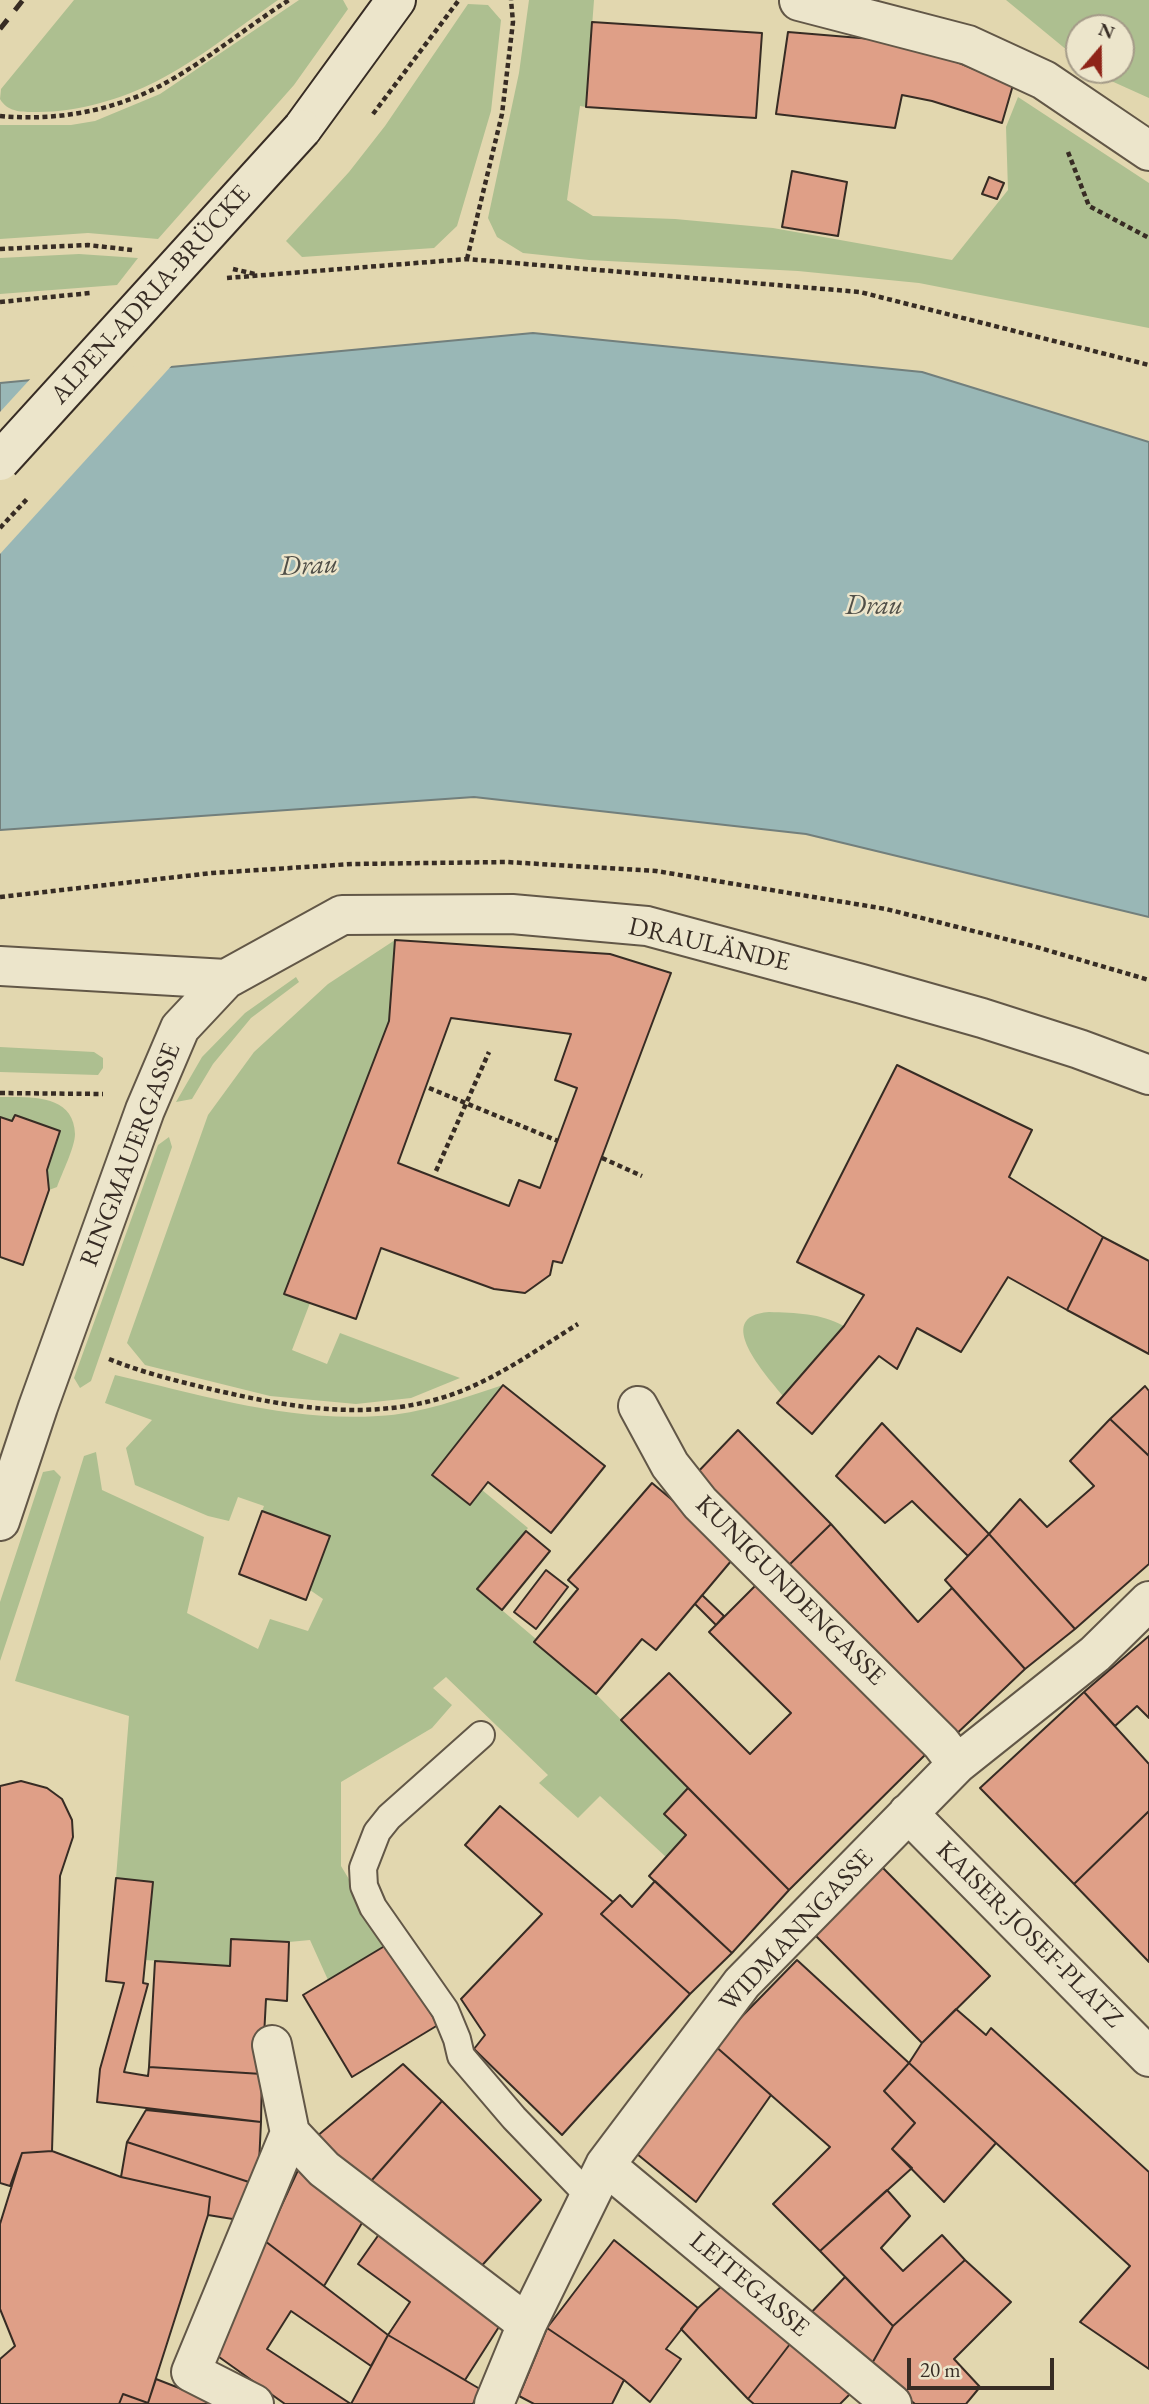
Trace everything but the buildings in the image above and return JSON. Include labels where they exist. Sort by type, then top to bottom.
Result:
[{"type":"street","name":"ALPEN-ADRIA-BRÜCKE","points":[[0,461],[302,129],[397,0]]},
{"type":"street","points":[[799,1],[968,45],[1044,80],[1149,151]]},
{"type":"street","name":"DRAULÄNDE","points":[[226,979],[342,915],[512,914],[647,926],[982,1018],[1149,1075]]},
{"type":"street","points":[[0,966],[226,979]]},
{"type":"street","name":"RINGMAUERGASSE","points":[[0,1521],[6,1479],[145,1110],[180,1028],[226,979]]},
{"type":"street","name":"KUNIGUNDENGASSE","points":[[638,1406],[670,1465],[700,1503],[941,1743],[957,1764]]},
{"type":"street","name":"WIDMANNGASSE","points":[[494,2404],[527,2324],[598,2181],[742,1983],[957,1764],[1095,1654],[1149,1601]]},
{"type":"street","name":"KAISER-JOSEF-PLATZ","points":[[908,1813],[1149,2057]]},
{"type":"street","points":[[272,2045],[290,2133],[324,2169],[527,2324]]},
{"type":"street","points":[[254,2404],[191,2372],[290,2133]]},
{"type":"street","name":"LEITEGASSE","points":[[598,2181],[892,2404]]},
{"type":"lane","points":[[481,1735],[389,1817],[377,1832],[363,1868],[364,1886],[373,1907],[445,2010],[461,2056],[514,2118],[598,2181]]},
{"type":"path","points":[[0,116],[69,116],[92,111],[156,88],[289,0]]},
{"type":"path","points":[[370,118],[459,0]]},
{"type":"path","points":[[467,259],[502,114],[513,22],[512,0]]},
{"type":"path","points":[[1074,100],[1066,146],[1089,206],[1149,238]]},
{"type":"path","points":[[220,279],[467,259],[860,292],[1149,365]]},
{"type":"path","points":[[0,302],[102,292]]},
{"type":"path","points":[[436,1171],[489,1052]]},
{"type":"path","points":[[429,1088],[558,1141]]},
{"type":"path","points":[[0,1093],[103,1094]]},
{"type":"path","points":[[602,1158],[642,1176]]},
{"type":"path","points":[[109,1359],[140,1371],[274,1404],[337,1410],[393,1408],[438,1399],[496,1376],[578,1324]]},
{"type":"green space","points":[[74,0],[278,0],[187,64],[129,93],[84,107],[53,111],[22,112],[7,107],[0,99],[1,89]]},
{"type":"green space","points":[[299,0],[343,0],[348,9],[294,85],[158,239],[88,233],[0,239],[0,125],[71,125],[95,121],[160,94]]},
{"type":"green space","points":[[529,0],[594,0],[586,107],[580,106],[567,200],[593,216],[675,219],[773,228],[952,260],[1008,190],[1006,127],[1018,97],[1149,183],[1149,328],[919,283],[798,271],[589,260],[523,253],[497,237],[488,218],[519,73]]},
{"type":"green space","points":[[1006,0],[1149,0],[1149,98],[1118,84],[1135,84],[1135,14],[1065,14],[1065,48]]},
{"type":"green space","points":[[468,4],[488,5],[501,20],[491,111],[457,226],[434,248],[302,257],[286,241],[349,172],[385,126]]},
{"type":"green space","points":[[79,254],[138,258],[117,285],[0,294],[0,258]]},
{"type":"green space","points":[[395,940],[389,1021],[284,1294],[310,1303],[292,1350],[327,1364],[340,1333],[460,1378],[411,1398],[356,1404],[270,1396],[145,1365],[127,1343],[208,1115],[254,1052],[328,984]]},
{"type":"green space","points":[[296,977],[299,982],[251,1018],[213,1064],[192,1099],[176,1102],[202,1057],[245,1013]]},
{"type":"green space","points":[[0,1047],[94,1052],[103,1058],[103,1068],[98,1075],[0,1072]]},
{"type":"green space","points":[[0,1097],[48,1100],[67,1111],[73,1121],[75,1134],[71,1153],[57,1187],[49,1190],[47,1170],[60,1132],[15,1115],[12,1121],[0,1117]]},
{"type":"green space","points":[[169,1137],[172,1147],[91,1381],[80,1388],[74,1378],[158,1145]]},
{"type":"green space","points":[[769,1312],[817,1316],[844,1326],[783,1396],[756,1362],[744,1335],[744,1324],[752,1316]]},
{"type":"green space","points":[[115,1375],[245,1405],[344,1417],[410,1412],[442,1405],[503,1385],[482,1490],[528,1528],[477,1589],[596,1694],[688,1788],[664,1814],[686,1835],[666,1857],[600,1796],[578,1818],[539,1783],[548,1775],[446,1677],[433,1688],[452,1705],[432,1728],[341,1782],[341,1866],[388,1944],[328,1980],[310,1940],[289,1942],[232,1939],[230,1966],[145,1960],[116,1878],[129,1716],[15,1681],[84,1456],[96,1452],[102,1490],[204,1537],[187,1613],[258,1649],[270,1619],[308,1631],[323,1599],[310,1590],[330,1536],[262,1511],[264,1506],[238,1497],[229,1521],[208,1516],[135,1485],[126,1448],[152,1420],[105,1403]]},
{"type":"green space","points":[[54,1470],[61,1477],[0,1661],[0,1602],[43,1472]]},
{"type":"water","name":"Drau","points":[[533,333],[922,372],[1149,442],[1149,917],[806,834],[474,797],[0,830],[0,383]]},
{"type":"pier","points":[[174,363],[0,554],[0,412],[33,376]]},
{"type":"railway","points":[[0,29],[23,0]]}]
